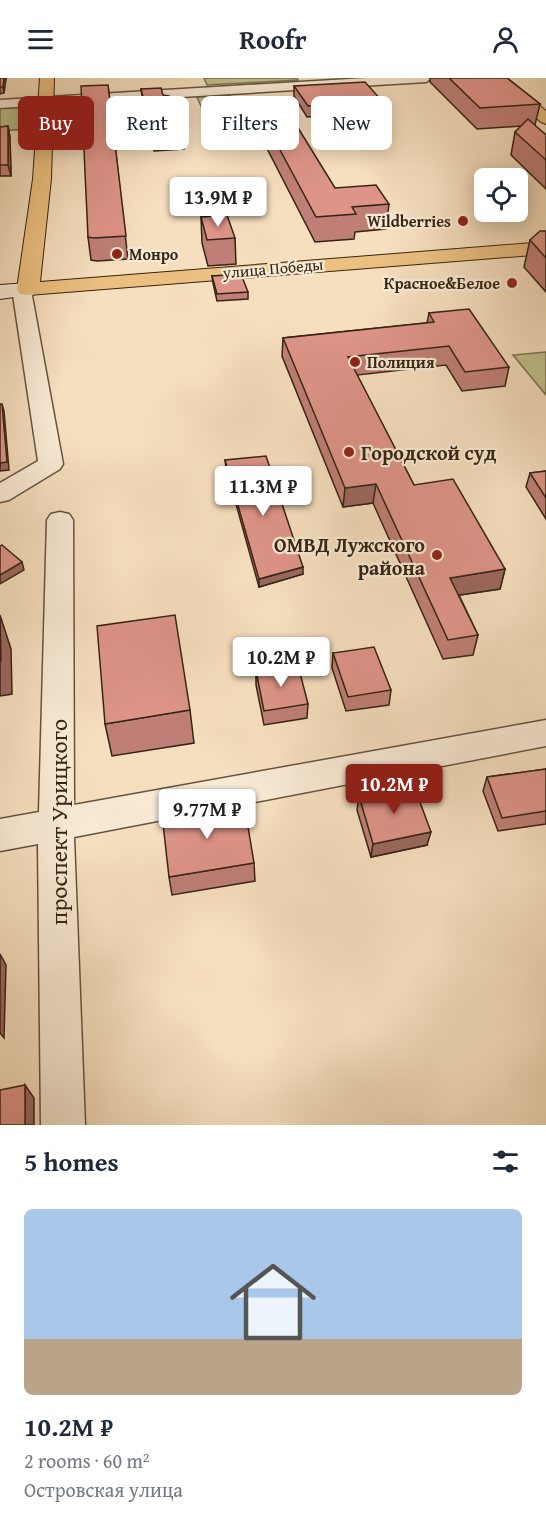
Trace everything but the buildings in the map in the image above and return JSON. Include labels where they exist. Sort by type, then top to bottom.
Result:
[{"type":"main road","points":[[46,96],[48,78]]},
{"type":"main road","points":[[497,78],[546,119]]},
{"type":"main road","points":[[28,289],[43,150]]},
{"type":"main road","name":"улица Победы","points":[[28,289],[546,248]]},
{"type":"street","points":[[94,97],[312,81],[426,78]]},
{"type":"street","points":[[0,104],[18,103]]},
{"type":"street","points":[[0,494],[51,464],[22,298],[22,294],[28,289]]},
{"type":"street","name":"улица Победы","points":[[0,292],[28,289]]},
{"type":"street","name":"проспект Урицкого","points":[[60,520],[56,824],[63,1125]]},
{"type":"street","points":[[0,836],[546,733]]},
{"type":"shaded area","points":[[204,78],[297,78],[298,80],[207,85]]},
{"type":"shaded area","points":[[18,105],[18,130],[0,131],[0,106]]},
{"type":"shaded area","points":[[546,352],[546,395],[513,355]]},
{"type":"place","name":"Wildberries","points":[[463,221]]},
{"type":"place","name":"Монро","points":[[117,254]]},
{"type":"place","name":"Красное&Белое","points":[[512,283]]},
{"type":"place","name":"Полиция","points":[[355,362]]},
{"type":"place","name":"Городской суд","points":[[349,452]]},
{"type":"place","name":"ОМВД Лужского района","points":[[437,555]]}]
